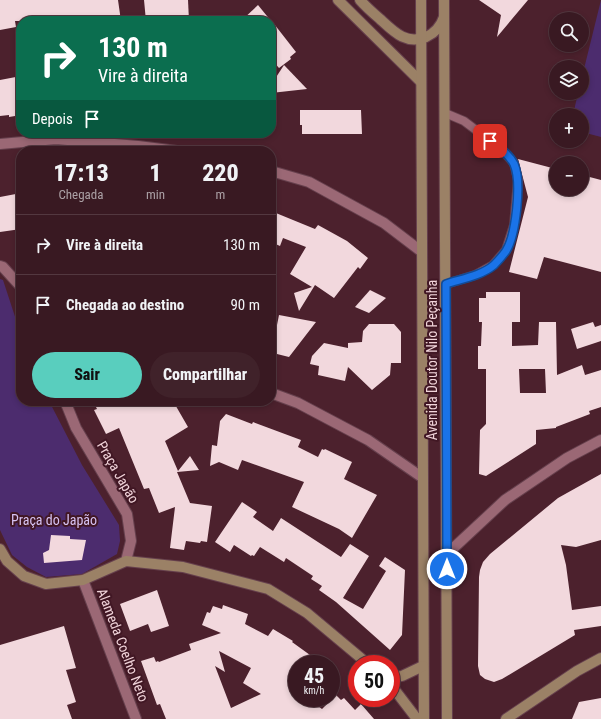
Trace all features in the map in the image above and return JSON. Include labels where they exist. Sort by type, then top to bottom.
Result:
[{"type":"main road","name":"Avenida Doutor Nilo Peçanha","points":[[421,0],[424,719]]},
{"type":"main road","name":"Avenida Doutor Nilo Peçanha","points":[[444,0],[447,719]]},
{"type":"main road","points":[[339,1],[362,2],[397,35],[410,40],[422,39],[430,36],[442,23],[444,15]]},
{"type":"main road","points":[[339,1],[421,82]]},
{"type":"main road","points":[[0,549],[7,561],[24,576],[46,584],[84,580],[126,561],[183,567],[268,589],[306,613],[357,655]]},
{"type":"main road","points":[[506,719],[577,671],[601,658]]},
{"type":"main road","points":[[400,676],[423,666]]},
{"type":"main road","points":[[400,697],[417,719]]},
{"type":"street","points":[[0,144],[56,140],[138,146]]},
{"type":"street","points":[[276,172],[309,182],[384,223],[422,252]]},
{"type":"street","points":[[0,266],[3,267],[16,281]]},
{"type":"street","points":[[276,395],[298,403],[368,440],[423,478]]},
{"type":"street","name":"Praça Japão","points":[[67,406],[76,428],[127,514],[131,541],[126,561]]},
{"type":"street","points":[[447,554],[504,500],[568,458],[601,440]]},
{"type":"street","name":"Alameda Coelho Neto","points":[[84,580],[136,719]]},
{"type":"lane","points":[[445,113],[464,121],[501,149],[514,164],[518,180],[514,225],[506,250],[493,265],[475,275],[446,284]]},
{"type":"green space","points":[[601,0],[601,137],[589,134],[589,108],[575,108],[576,100],[589,100],[589,60],[586,60]]},
{"type":"green space","name":"Praça do Japão","points":[[0,279],[3,280],[16,320],[16,406],[52,406],[82,465],[119,525],[120,541],[117,554],[82,574],[46,577],[27,567],[12,555],[0,530]]},
{"type":"building","points":[[0,0],[118,0],[120,16],[16,16],[16,27],[0,30]]},
{"type":"building","points":[[144,0],[188,0],[189,16],[146,16]]},
{"type":"building","points":[[479,0],[528,0],[497,37],[501,15]]},
{"type":"building","points":[[258,5],[267,16],[246,16]]},
{"type":"building","points":[[276,26],[296,52],[290,57],[291,59],[279,68],[276,65]]},
{"type":"building","points":[[284,65],[307,89],[276,92],[276,77]]},
{"type":"building","points":[[16,77],[16,116],[0,116],[0,80]]},
{"type":"building","points":[[300,110],[361,110],[362,134],[302,134],[302,125],[300,125]]},
{"type":"building","points":[[518,159],[549,167],[549,196],[589,196],[589,177],[601,180],[601,272],[544,257],[537,279],[509,272],[528,197]]},
{"type":"building","points":[[16,194],[16,230],[0,232],[0,197]]},
{"type":"building","points":[[276,213],[315,229],[318,225],[347,241],[368,258],[360,269],[358,267],[334,298],[315,285],[299,311],[294,293],[312,287],[290,274],[306,247],[283,238],[280,246],[276,244]]},
{"type":"building","points":[[370,290],[386,298],[369,313],[355,307]]},
{"type":"building","points":[[486,292],[520,292],[520,322],[512,322],[512,346],[538,345],[539,322],[556,322],[557,375],[582,365],[585,375],[601,370],[601,407],[589,411],[590,414],[556,428],[536,430],[536,444],[486,476],[479,474],[480,430],[486,424],[486,369],[478,369],[478,346],[481,346],[482,322],[479,322],[479,298],[486,298]],"holes":[[[519,369],[545,369],[546,393],[520,393]]]},
{"type":"building","points":[[279,315],[316,322],[289,357],[277,354],[277,325]]},
{"type":"building","points":[[593,322],[595,327],[601,325],[601,341],[577,349],[571,329]]},
{"type":"building","points":[[369,324],[394,324],[401,332],[401,363],[391,363],[390,375],[372,390],[348,367],[345,381],[318,375],[319,366],[310,364],[312,356],[324,343],[348,348],[348,343],[362,342],[363,331]]},
{"type":"building","points":[[96,406],[176,406],[188,427],[165,441],[178,471],[190,456],[199,470],[177,472],[190,503],[212,506],[207,542],[201,541],[200,543],[186,541],[184,550],[170,548],[175,507],[159,513],[149,488],[144,489],[119,428],[106,434],[94,410],[97,409]]},
{"type":"building","points":[[226,414],[252,424],[253,422],[301,440],[298,447],[318,457],[322,449],[325,449],[352,462],[344,479],[377,495],[352,538],[339,529],[292,507],[304,482],[242,460],[238,470],[219,462],[210,466],[212,445],[217,446],[220,421]]},
{"type":"building","points":[[601,474],[601,540],[576,547],[561,545],[566,565],[572,610],[601,606],[601,626],[574,630],[575,635],[502,679],[494,682],[485,679],[480,675],[478,666],[479,577],[483,562],[490,554],[558,498]]},
{"type":"building","points":[[242,502],[257,512],[253,517],[273,531],[281,518],[341,557],[350,544],[369,556],[343,598],[363,609],[386,571],[379,566],[385,557],[405,570],[402,635],[390,650],[336,602],[319,590],[322,586],[311,579],[313,576],[286,558],[284,562],[260,547],[254,556],[251,556],[234,545],[230,552],[215,542]]},
{"type":"building","points":[[51,535],[70,536],[70,539],[86,540],[82,560],[44,563],[43,553],[49,550]]},
{"type":"building","points":[[157,590],[169,626],[151,632],[148,624],[130,631],[120,604]]},
{"type":"building","points":[[223,605],[248,614],[245,624],[268,636],[273,629],[293,641],[292,642],[310,655],[288,655],[288,707],[319,707],[322,709],[324,707],[340,707],[340,699],[341,700],[344,698],[348,702],[348,707],[352,707],[355,710],[358,707],[364,707],[374,719],[166,719],[160,704],[157,705],[141,661],[154,657],[156,662],[159,662],[191,650],[189,644],[221,633],[202,625],[207,612],[210,613],[213,606],[222,609]],"holes":[[[219,651],[251,668],[243,683],[261,694],[231,708],[215,666],[225,672]]]},
{"type":"building","points":[[64,626],[76,668],[66,670],[76,702],[67,705],[72,719],[0,719],[0,645]]},
{"type":"building","points":[[601,698],[601,719],[572,719],[579,702]]},
{"type":"route","points":[[447,569],[446,284],[475,275],[493,265],[506,250],[514,225],[518,180],[514,164],[501,149],[490,141]]}]
